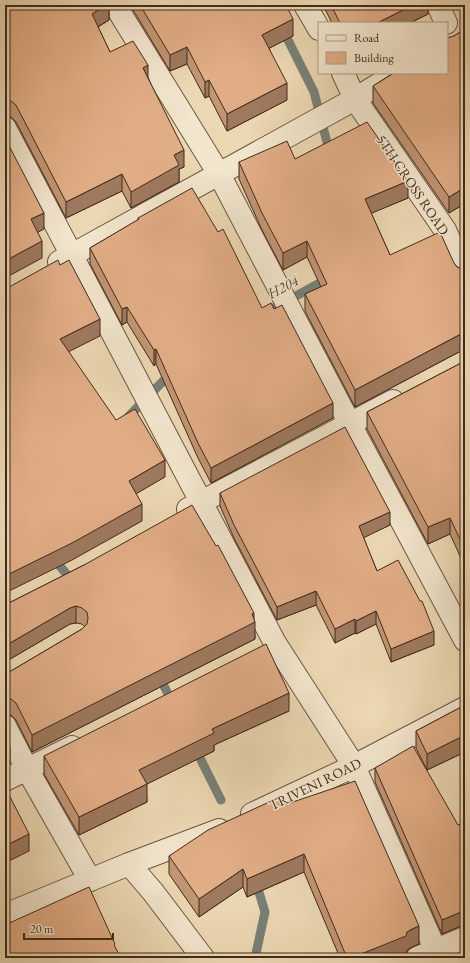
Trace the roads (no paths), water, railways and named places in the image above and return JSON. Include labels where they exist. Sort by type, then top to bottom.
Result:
[{"type":"street","points":[[115,5],[219,174],[465,640]]},
{"type":"street","points":[[305,5],[318,26]]},
{"type":"street","points":[[438,5],[447,22]]},
{"type":"street","name":"5TH CROSS ROAD","points":[[343,74],[354,99],[452,226],[465,274]]},
{"type":"street","points":[[45,270],[308,125],[395,74]]},
{"type":"street","points":[[5,128],[201,502],[268,647],[354,766],[431,956],[465,938]]},
{"type":"street","points":[[173,517],[411,392]]},
{"type":"street","name":"TRIVENI ROAD","points":[[5,915],[129,864],[213,832],[354,766],[465,708]]},
{"type":"street","points":[[5,726],[27,769],[90,880]]},
{"type":"street","points":[[5,780],[89,738]]},
{"type":"street","points":[[129,864],[153,892],[203,958]]},
{"type":"waterway","name":"H204","points":[[282,28],[314,92],[330,154]]},
{"type":"waterway","name":"H204","points":[[263,314],[329,278]]},
{"type":"waterway","name":"H204","points":[[128,417],[172,372]]},
{"type":"waterway","name":"H204","points":[[53,557],[74,583]]},
{"type":"waterway","name":"H204","points":[[156,676],[162,682],[173,704]]},
{"type":"waterway","name":"H204","points":[[195,748],[221,800]]},
{"type":"waterway","name":"H204","points":[[255,879],[265,912],[255,958]]}]
